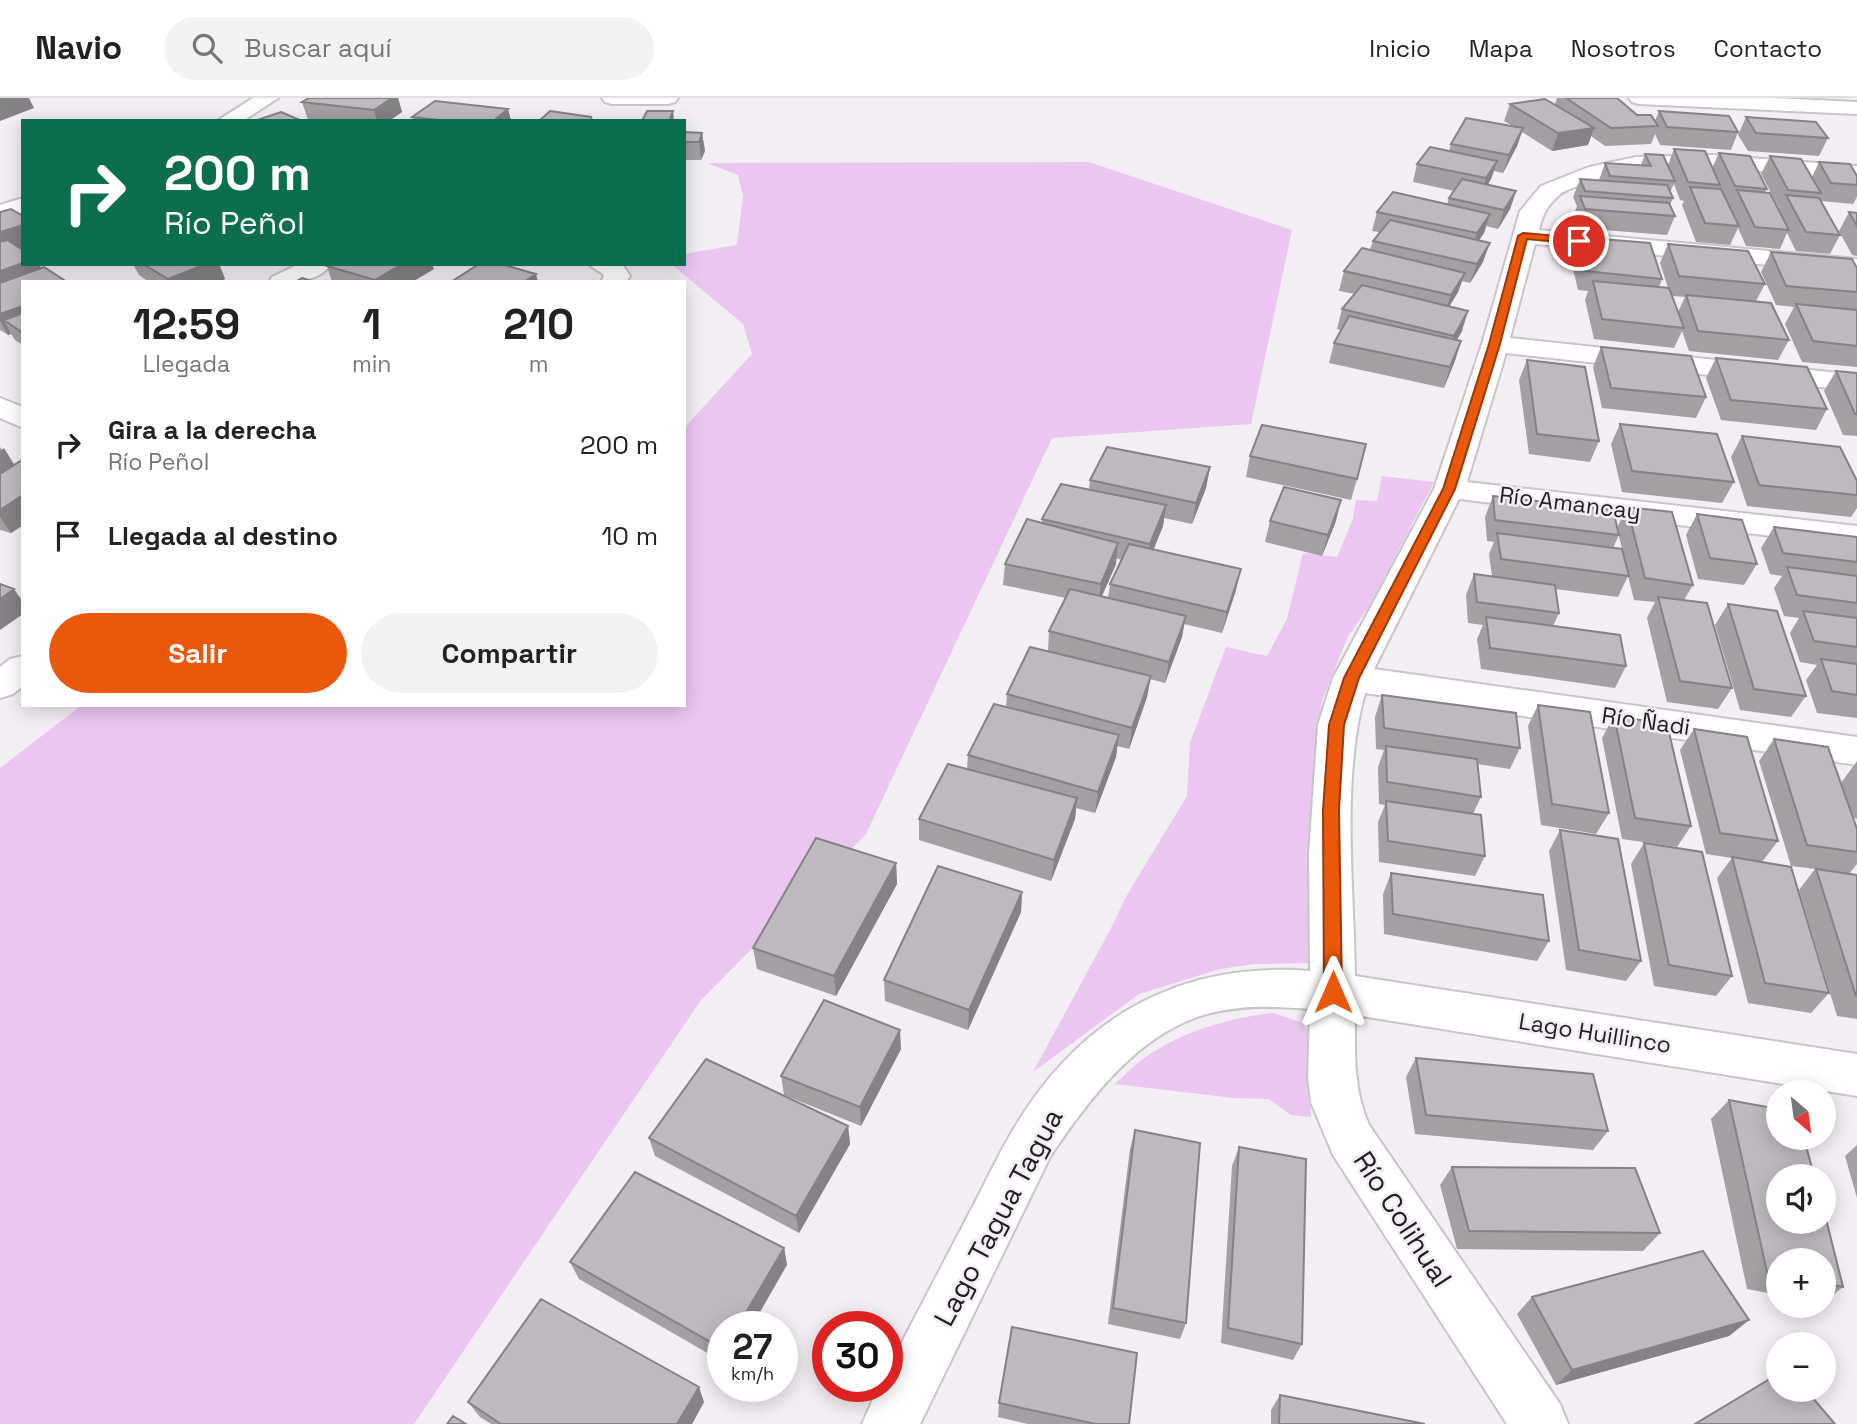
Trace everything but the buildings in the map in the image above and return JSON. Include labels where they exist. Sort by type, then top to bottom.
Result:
[{"type":"street","points":[[231,119],[268,98]]},
{"type":"street","points":[[612,98],[668,98]]},
{"type":"street","points":[[1639,98],[1857,108]]},
{"type":"street","name":"Río Colihual","points":[[1540,1424],[1368,1171],[1350,1139],[1335,1102],[1332,1078],[1331,810],[1336,725],[1351,678],[1449,489],[1494,344],[1523,236],[1538,201],[1563,183],[1636,164],[1711,162],[1857,173]]},
{"type":"street","points":[[0,213],[21,206]]},
{"type":"street","points":[[1523,236],[1857,266]]},
{"type":"street","points":[[285,280],[315,266]]},
{"type":"street","points":[[1494,344],[1857,383]]},
{"type":"street","name":"Río Amancay","points":[[1449,489],[1857,536]]},
{"type":"street","points":[[0,685],[21,669]]},
{"type":"street","name":"Río Ñadi","points":[[1351,678],[1857,751]]},
{"type":"street","name":"Lago Tagua Tagua","points":[[890,1424],[1033,1141],[1060,1099],[1106,1050],[1175,1006],[1209,995],[1240,989],[1282,987],[1333,992]]},
{"type":"street","name":"Lago Huillinco","points":[[1333,992],[1857,1075]]},
{"type":"shaded area","points":[[1089,162],[1292,230],[1251,424],[1052,438],[866,834],[701,1000],[414,1424],[0,1424],[0,768],[79,707],[686,707],[686,426],[752,354],[743,324],[673,266],[686,266],[686,254],[737,245],[743,196],[738,175],[707,163]]},
{"type":"shaded area","points":[[1382,476],[1434,482],[1370,605],[1348,636],[1322,701],[1313,800],[1317,963],[1255,964],[1220,969],[1139,994],[1033,1072],[1127,895],[1187,796],[1190,743],[1226,647],[1267,656],[1287,619],[1303,553],[1337,557],[1353,519],[1356,500],[1377,501]]},
{"type":"shaded area","points":[[1273,1013],[1300,1022],[1311,1033],[1311,1117],[1291,1115],[1269,1099],[1234,1098],[1115,1084],[1144,1058],[1173,1041],[1239,1018]]},
{"type":"route","points":[[1333,992],[1331,810],[1336,725],[1343,702],[1351,678],[1449,489],[1494,344],[1523,236],[1579,241]]}]
